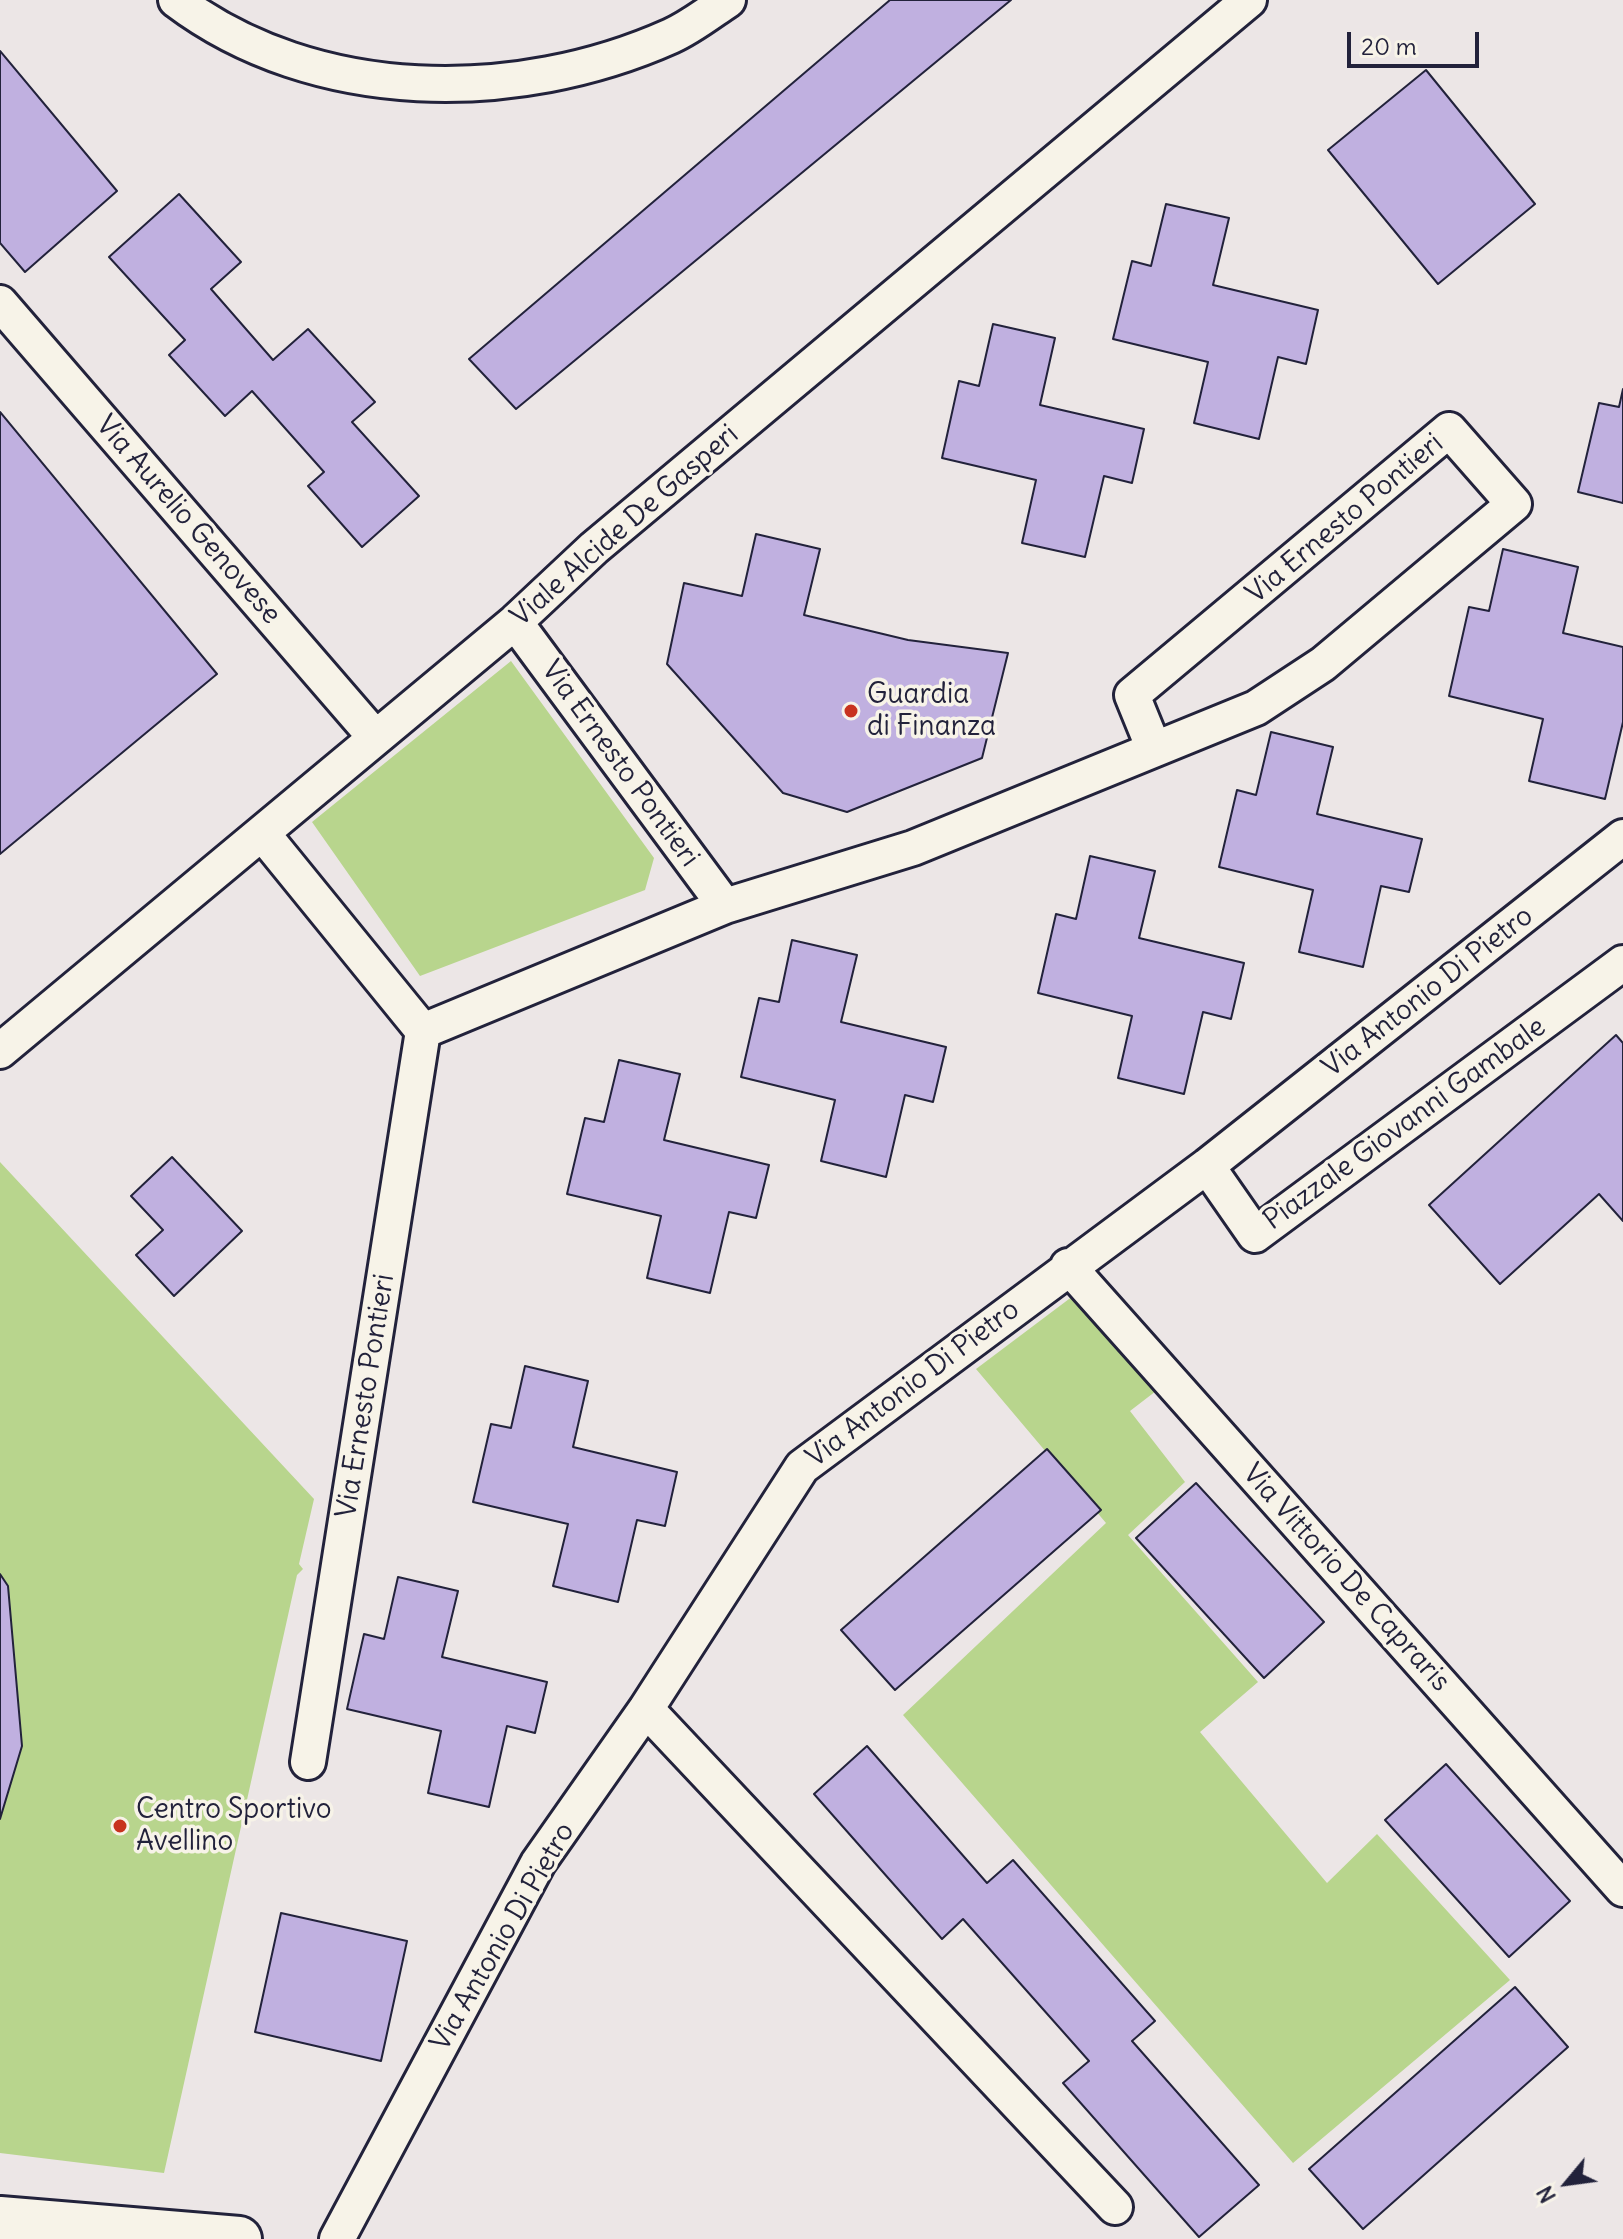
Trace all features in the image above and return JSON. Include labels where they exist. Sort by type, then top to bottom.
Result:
[{"type":"main road","points":[[0,2219],[239,2239]]},
{"type":"street","points":[[176,0],[201,19],[291,59],[385,81],[485,85],[574,70],[658,40],[728,0]]},
{"type":"street","name":"Viale Alcide De Gasperi","points":[[0,1051],[515,622],[594,548],[1249,0]]},
{"type":"street","name":"Via Aurelio Genovese","points":[[0,303],[375,737]]},
{"type":"street","name":"Via Ernesto Pontieri","points":[[308,1762],[423,1031],[725,906],[913,848],[1256,708],[1323,664],[1514,504],[1449,430],[1132,695],[1154,749]]},
{"type":"street","name":"Via Ernesto Pontieri","points":[[515,622],[725,906]]},
{"type":"street","points":[[262,833],[423,1031]]},
{"type":"street","name":"Via Antonio Di Pietro","points":[[337,2239],[538,1863],[646,1709],[802,1467],[1068,1266],[1207,1166],[1623,837]]},
{"type":"street","name":"Piazzale Giovanni Gambale","points":[[1207,1166],[1255,1235],[1623,963]]},
{"type":"street","name":"Via Vittorio De Capraris","points":[[1068,1266],[1623,1889]]},
{"type":"street","points":[[646,1709],[1115,2207]]},
{"type":"green space","points":[[511,661],[654,858],[645,890],[420,976],[312,822]]},
{"type":"green space","name":"Centro Sportivo Avellino","points":[[0,1162],[314,1499],[299,1564],[303,1569],[297,1575],[164,2173],[0,2153]]},
{"type":"green space","points":[[1073,1296],[1156,1391],[1130,1411],[1185,1482],[1128,1535],[1258,1682],[1200,1732],[1327,1883],[1377,1834],[1510,1980],[1293,2163],[903,1715],[1106,1523],[976,1369]]},
{"type":"building","points":[[890,0],[1011,0],[516,409],[469,359]]},
{"type":"building","points":[[0,51],[117,191],[25,272],[0,243]]},
{"type":"building","points":[[1426,70],[1535,204],[1438,284],[1328,150]]},
{"type":"building","points":[[179,194],[241,262],[211,289],[273,360],[308,329],[375,402],[352,422],[419,496],[362,547],[308,486],[324,472],[252,391],[225,416],[169,355],[185,340],[109,257]]},
{"type":"building","points":[[1166,204],[1229,218],[1213,285],[1318,310],[1306,364],[1278,357],[1259,439],[1194,423],[1208,362],[1113,339],[1132,261],[1151,266]]},
{"type":"building","points":[[993,324],[1055,338],[1040,405],[1144,429],[1132,483],[1104,476],[1085,557],[1022,543],[1036,480],[942,458],[959,381],[979,386]]},
{"type":"building","points":[[1623,389],[1623,503],[1578,492],[1599,403],[1619,407]]},
{"type":"building","points":[[0,412],[217,674],[0,854]]},
{"type":"building","name":"Guardia di Finanza","points":[[756,534],[820,549],[804,615],[908,640],[1008,653],[982,758],[847,812],[783,793],[667,664],[684,583],[742,596]]},
{"type":"building","points":[[1503,549],[1578,567],[1563,633],[1623,647],[1623,722],[1605,799],[1529,781],[1543,719],[1449,696],[1469,607],[1489,611]]},
{"type":"building","points":[[1271,732],[1333,747],[1317,814],[1422,839],[1409,892],[1381,886],[1363,967],[1299,952],[1313,890],[1219,867],[1237,790],[1256,795]]},
{"type":"building","points":[[1090,856],[1155,871],[1139,938],[1244,963],[1231,1019],[1203,1012],[1184,1094],[1118,1078],[1132,1016],[1038,993],[1056,914],[1076,919]]},
{"type":"building","points":[[792,940],[857,955],[841,1022],[946,1047],[933,1102],[905,1095],[886,1177],[821,1161],[835,1100],[741,1077],[759,998],[779,1002]]},
{"type":"building","points":[[1616,1035],[1623,1043],[1623,1221],[1599,1194],[1500,1284],[1429,1205]]},
{"type":"building","points":[[619,1060],[680,1074],[664,1140],[769,1165],[756,1218],[729,1212],[710,1293],[647,1278],[661,1216],[567,1194],[585,1118],[604,1122]]},
{"type":"building","points":[[172,1157],[242,1231],[174,1296],[136,1255],[163,1230],[131,1196]]},
{"type":"building","points":[[525,1366],[588,1381],[573,1447],[677,1472],[665,1526],[637,1520],[618,1602],[553,1586],[568,1524],[473,1502],[491,1424],[511,1428]]},
{"type":"building","points":[[1047,1449],[1101,1510],[895,1690],[841,1630]]},
{"type":"building","points":[[1196,1483],[1324,1622],[1264,1678],[1136,1538]]},
{"type":"building","points":[[0,1574],[8,1586],[22,1746],[0,1819]]},
{"type":"building","points":[[398,1577],[458,1591],[442,1657],[547,1682],[535,1733],[507,1726],[489,1807],[428,1793],[441,1731],[347,1709],[364,1634],[384,1639]]},
{"type":"building","points":[[867,1746],[987,1883],[1013,1860],[1155,2021],[1132,2041],[1259,2185],[1199,2237],[1063,2083],[1089,2061],[963,1919],[942,1939],[814,1794]]},
{"type":"building","points":[[1446,1764],[1570,1901],[1509,1957],[1385,1820]]},
{"type":"building","points":[[281,1913],[407,1941],[381,2061],[255,2032]]},
{"type":"building","points":[[1515,1987],[1568,2047],[1363,2229],[1309,2169]]},
{"type":"place","name":"Guardia di Finanza","points":[[851,711]]},
{"type":"place","name":"Centro Sportivo Avellino","points":[[120,1826]]}]
